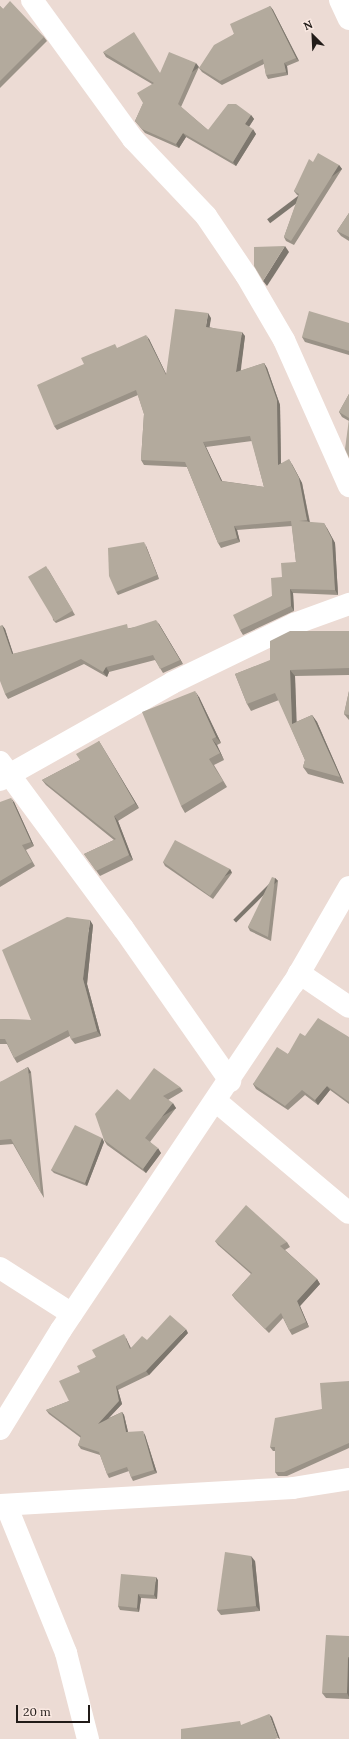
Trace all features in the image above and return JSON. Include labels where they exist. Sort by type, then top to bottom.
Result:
[{"type":"street","points":[[32,0],[133,139],[206,216],[246,274],[284,340],[349,486]]},
{"type":"street","points":[[340,0],[349,19]]},
{"type":"street","points":[[230,1081],[123,928],[3,772],[172,683],[294,624],[349,604]]},
{"type":"street","points":[[0,1429],[72,1314],[217,1102],[299,973],[349,887]]},
{"type":"street","points":[[299,973],[349,1007]]},
{"type":"street","points":[[217,1102],[349,1213]]},
{"type":"street","points":[[0,1268],[72,1314]]},
{"type":"street","points":[[88,1739],[66,1653],[3,1505],[293,1488],[349,1479]]},
{"type":"building","points":[[10,1],[44,37],[0,81],[0,6],[3,9]]},
{"type":"building","points":[[270,6],[296,58],[284,63],[286,72],[266,75],[263,59],[220,81],[199,68],[214,45],[234,34],[230,24]]},
{"type":"building","points":[[134,32],[160,73],[169,52],[196,63],[178,104],[208,130],[228,104],[236,104],[251,115],[245,124],[253,129],[233,162],[183,133],[176,144],[142,129],[135,121],[143,103],[137,93],[154,83],[103,52]]},
{"type":"building","points":[[318,153],[339,165],[291,241],[284,237],[299,194],[294,191],[309,159],[313,162]]},
{"type":"building","points":[[349,213],[349,237],[337,231]]},
{"type":"building","points":[[285,246],[263,281],[254,266],[254,247]]},
{"type":"building","points":[[175,309],[208,313],[206,327],[242,332],[236,372],[264,363],[277,400],[278,465],[289,459],[299,478],[307,520],[299,521],[324,523],[332,539],[335,590],[290,589],[291,606],[240,630],[233,615],[272,596],[271,578],[282,577],[281,563],[296,562],[291,521],[234,526],[237,538],[218,543],[185,462],[141,460],[144,414],[136,390],[54,426],[37,385],[84,364],[81,358],[115,344],[117,348],[146,335],[166,375]],"holes":[[[250,436],[264,487],[221,481],[203,442]]]},
{"type":"building","points":[[309,311],[349,323],[349,351],[302,337]]},
{"type":"building","points":[[349,394],[349,418],[339,412]]},
{"type":"building","points":[[349,419],[349,458],[345,449]]},
{"type":"building","points":[[144,542],[157,575],[116,592],[109,576],[108,548]]},
{"type":"building","points":[[46,566],[73,611],[55,621],[28,577]]},
{"type":"building","points":[[156,620],[180,660],[160,669],[153,655],[106,667],[103,672],[81,659],[5,694],[0,681],[0,626],[2,625],[12,654],[127,624],[128,629]]},
{"type":"building","points":[[290,631],[349,631],[349,668],[290,670],[292,724],[312,715],[340,777],[303,767],[305,760],[275,693],[247,704],[235,674],[270,660],[270,641]]},
{"type":"building","points":[[195,691],[216,737],[212,739],[220,753],[209,759],[223,781],[181,806],[142,712]]},
{"type":"building","points":[[349,691],[349,715],[344,714]]},
{"type":"building","points":[[99,741],[135,803],[114,816],[129,855],[96,871],[84,854],[116,839],[42,780],[80,760],[76,754]]},
{"type":"building","points":[[11,798],[31,842],[22,845],[32,862],[0,881],[0,802]]},
{"type":"building","points":[[175,840],[230,869],[210,896],[163,862]]},
{"type":"building","points":[[272,877],[275,878],[268,937],[248,927]]},
{"type":"building","points":[[67,917],[90,920],[83,979],[97,1031],[71,1039],[68,1030],[14,1058],[5,1039],[0,1039],[0,1019],[31,1020],[2,950]]},
{"type":"building","points":[[318,1018],[349,1037],[349,1102],[327,1086],[315,1100],[302,1090],[285,1106],[253,1084],[277,1047],[288,1054],[300,1033],[305,1036]]},
{"type":"building","points":[[28,1067],[41,1193],[11,1139],[0,1140],[0,1082]]},
{"type":"building","points":[[154,1068],[180,1087],[163,1096],[173,1103],[145,1138],[158,1148],[143,1169],[104,1140],[95,1114],[117,1089],[130,1100]]},
{"type":"building","points":[[75,1125],[102,1138],[85,1183],[51,1170]]},
{"type":"building","points":[[246,1205],[287,1242],[280,1246],[317,1279],[297,1301],[306,1322],[289,1330],[281,1313],[265,1329],[232,1295],[252,1273],[215,1241]]},
{"type":"building","points":[[170,1315],[186,1329],[146,1371],[116,1386],[119,1401],[98,1424],[122,1412],[126,1432],[143,1431],[154,1470],[131,1477],[127,1467],[107,1474],[99,1452],[78,1445],[81,1436],[46,1410],[69,1401],[59,1381],[80,1372],[77,1366],[96,1357],[92,1350],[124,1334],[130,1349],[142,1336],[147,1340]]},
{"type":"building","points":[[349,1381],[349,1443],[284,1472],[275,1472],[275,1447],[270,1447],[275,1418],[322,1409],[320,1383]]},
{"type":"building","points":[[225,1552],[251,1556],[256,1606],[217,1610]]},
{"type":"building","points":[[121,1574],[156,1577],[154,1595],[138,1594],[137,1608],[118,1606]]},
{"type":"building","points":[[326,1635],[349,1636],[347,1693],[322,1693]]},
{"type":"building","points":[[269,1714],[278,1738],[275,1739],[181,1739],[181,1729],[240,1721],[241,1725]]}]
